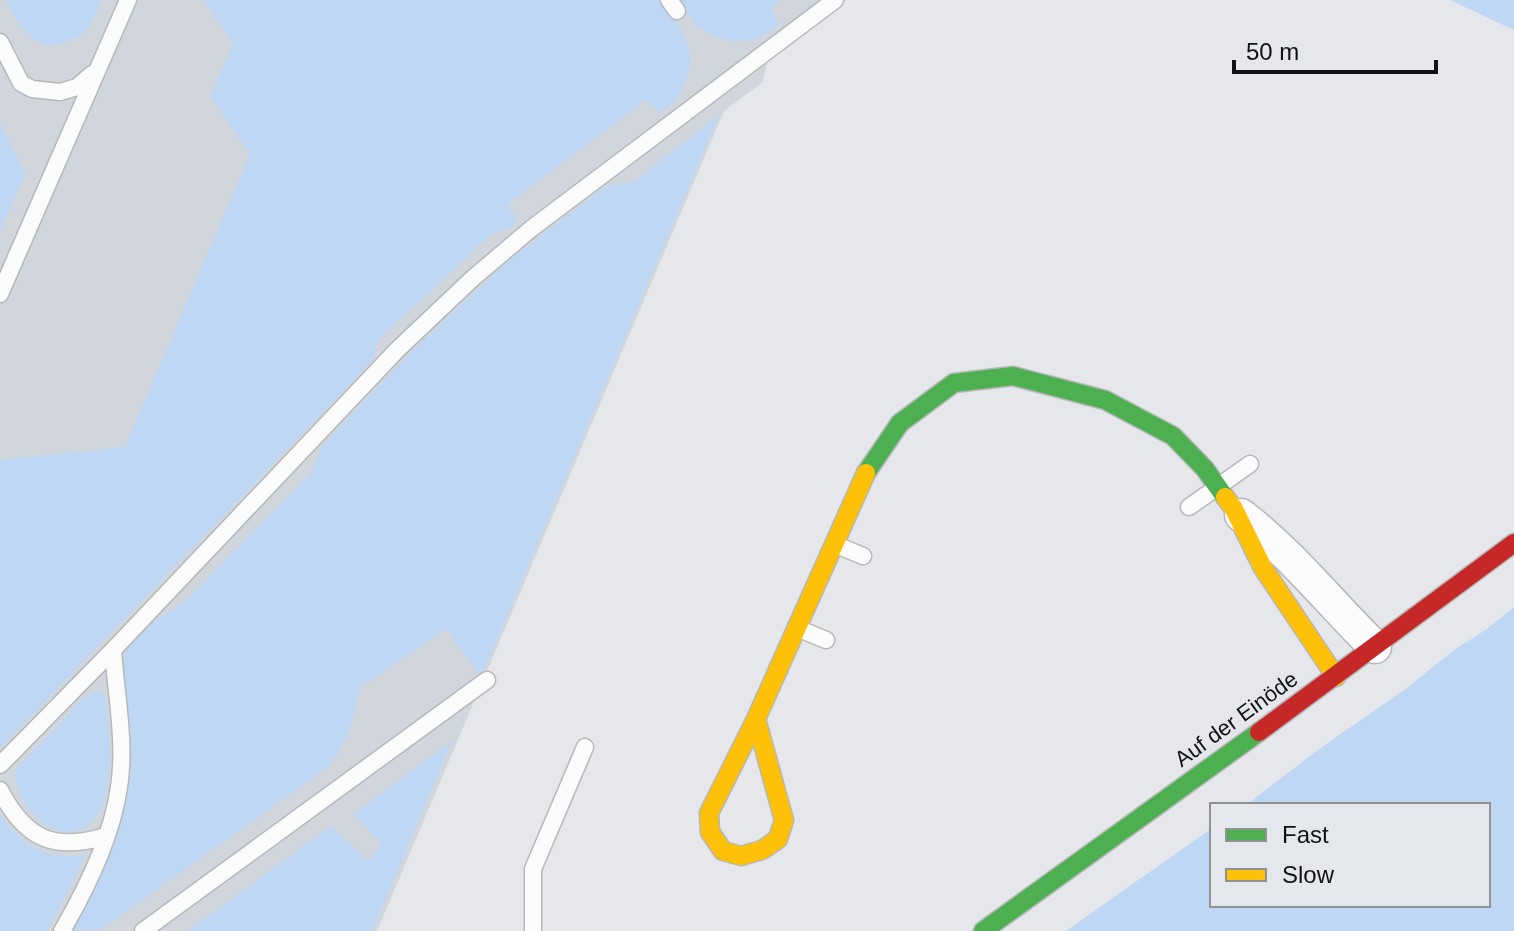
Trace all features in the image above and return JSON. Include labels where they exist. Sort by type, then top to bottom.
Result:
[{"type":"street","points":[[756,719],[784,820],[778,839],[762,850],[741,856],[723,851],[710,832],[709,813],[756,719],[860,481],[900,423],[954,383],[1013,376],[1105,400],[1173,436],[1225,498],[1286,552],[1326,599],[1375,647]]},
{"type":"street","points":[[1225,498],[1263,568],[1336,677]]},
{"type":"street","name":"Auf der Einöde","points":[[983,931],[1336,677],[1514,543]]},
{"type":"lane","points":[[0,294],[128,0]]},
{"type":"lane","points":[[0,765],[397,350],[473,278],[532,228],[835,0]]},
{"type":"lane","points":[[0,42],[21,83],[32,89],[60,92],[77,87],[97,71]]},
{"type":"lane","points":[[1189,507],[1225,498],[1250,464]]},
{"type":"lane","points":[[833,543],[863,556]]},
{"type":"lane","points":[[796,627],[826,640]]},
{"type":"lane","points":[[62,931],[94,869],[106,836],[120,776],[113,650]]},
{"type":"lane","points":[[143,931],[487,680]]},
{"type":"lane","points":[[533,931],[533,869],[585,747]]},
{"type":"lane","points":[[0,790],[21,822],[35,834],[70,845],[106,836]]},
{"type":"shaded area","points":[[0,0],[846,0],[768,57],[763,82],[724,111],[377,931],[0,931]]},
{"type":"shaded area","points":[[6,0],[101,0],[86,30],[80,35],[66,42],[45,45],[28,35]]},
{"type":"shaded area","points":[[203,0],[660,0],[686,40],[689,73],[677,97],[665,110],[660,113],[646,100],[508,204],[516,220],[513,227],[494,232],[376,342],[375,356],[356,378],[0,748],[0,460],[125,447],[250,154],[210,97],[233,43]]},
{"type":"shaded area","points":[[678,0],[780,0],[772,7],[779,25],[756,40],[734,41],[715,37],[696,26]]},
{"type":"shaded area","points":[[1450,0],[1514,0],[1514,30]]},
{"type":"shaded area","points":[[719,115],[481,677],[446,629],[359,688],[349,731],[327,768],[100,930],[66,931],[111,840],[131,775],[123,668],[126,647],[141,630],[183,603],[312,472],[322,446],[411,352],[507,262],[606,186],[633,182]]},
{"type":"shaded area","points":[[0,123],[25,174],[0,232]]},
{"type":"shaded area","points":[[1514,607],[1514,931],[1066,931],[1210,829],[1210,907],[1490,907],[1490,803],[1249,803],[1454,650]]},
{"type":"shaded area","points":[[97,691],[105,695],[110,738],[105,799],[88,825],[74,831],[60,831],[34,815],[24,802],[17,787],[15,770],[84,698]]},
{"type":"shaded area","points":[[452,741],[372,931],[188,931],[331,826],[368,861],[382,844],[353,814]]},
{"type":"shaded area","points":[[0,815],[18,835],[47,853],[86,855],[47,931],[0,931]]},
{"type":"traffic: fast","points":[[866,473],[900,423],[954,383],[1013,376],[1105,400],[1173,436],[1205,469],[1225,497]]},
{"type":"traffic: fast","points":[[983,931],[1259,732]]},
{"type":"traffic: slow","points":[[756,719],[784,820],[778,839],[762,850],[741,856],[723,851],[710,832],[709,813],[756,719],[866,473]]},
{"type":"traffic: slow","points":[[1225,497],[1263,568],[1336,677]]},
{"type":"traffic: jam","points":[[1259,732],[1514,543]]}]
